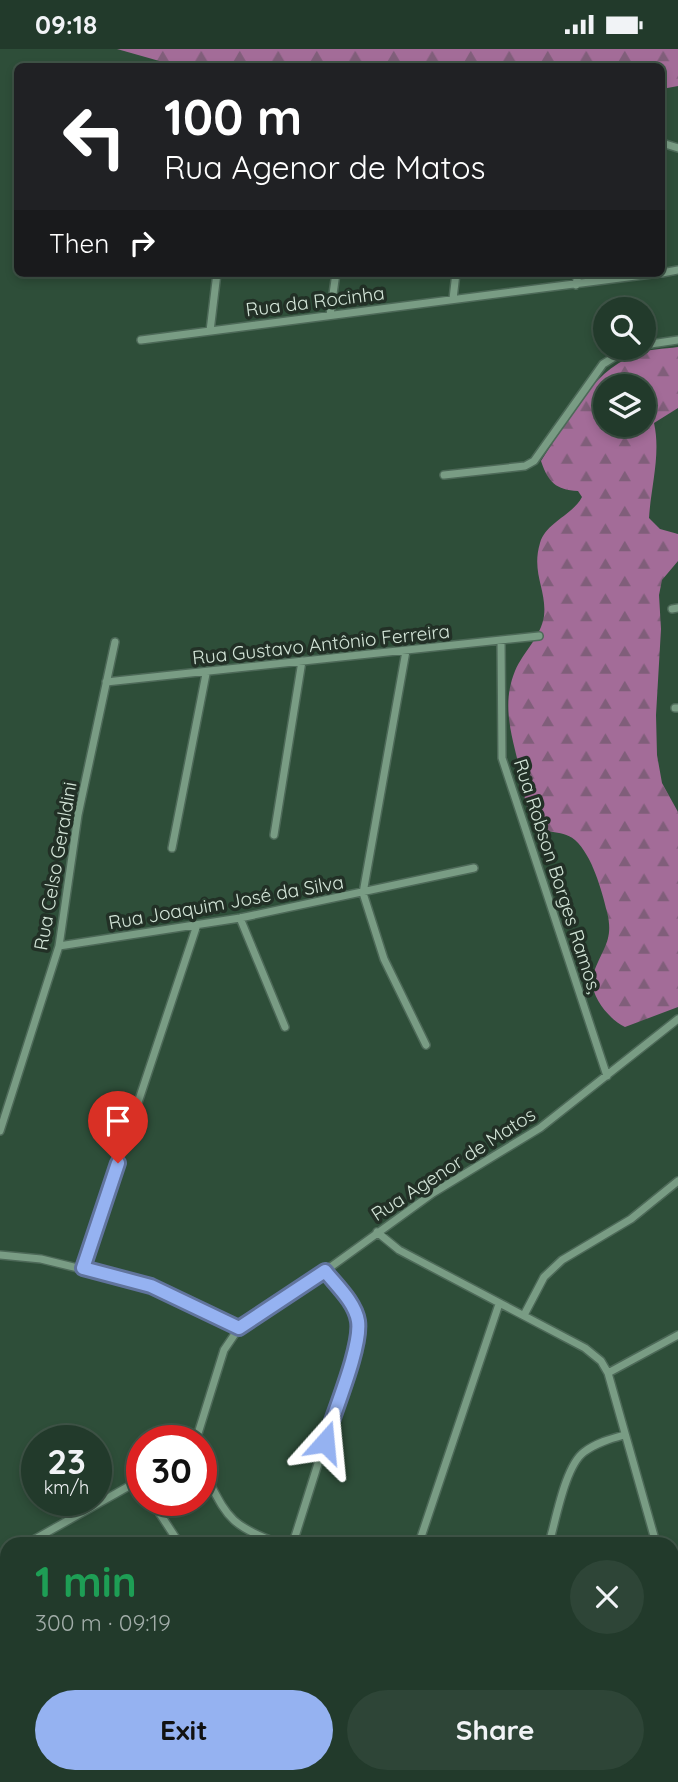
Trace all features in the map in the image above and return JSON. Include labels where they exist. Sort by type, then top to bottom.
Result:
[{"type":"street","points":[[210,331],[217,277]]},
{"type":"street","points":[[330,315],[335,277]]},
{"type":"street","points":[[453,299],[456,277]]},
{"type":"street","points":[[576,285],[577,277]]},
{"type":"street","name":"Rua da Rocinha","points":[[141,340],[632,277]]},
{"type":"street","points":[[656,343],[678,340]]},
{"type":"street","points":[[444,475],[525,466],[534,461],[603,365],[610,360]]},
{"type":"street","name":"Rua Gustavo Antônio Ferreira","points":[[106,682],[206,674],[539,636]]},
{"type":"street","name":"Rua Robson Borges Ramos,","points":[[500,640],[500,737],[504,768],[607,1076]]},
{"type":"street","name":"Rua Celso Geraldini","points":[[0,1131],[59,946],[74,841],[115,642]]},
{"type":"street","name":"Rua Joaquim José da Silva","points":[[59,946],[240,918],[363,894],[406,651]]},
{"type":"street","points":[[274,835],[302,661]]},
{"type":"street","points":[[172,848],[206,674]]},
{"type":"street","points":[[426,1045],[384,959],[363,894],[474,868]]},
{"type":"street","points":[[240,918],[285,1027]]},
{"type":"street","points":[[83,1268],[198,925]]},
{"type":"street","name":"Rua Agenor de Matos","points":[[201,1425],[224,1350],[239,1328],[325,1271],[433,1193],[540,1128],[678,1019]]},
{"type":"street","points":[[524,1315],[544,1277],[562,1260],[631,1219],[678,1181]]},
{"type":"street","points":[[377,1232],[399,1250],[585,1348],[601,1361],[608,1373],[654,1537]]},
{"type":"street","points":[[0,1255],[83,1268],[151,1286],[239,1328]]},
{"type":"street","points":[[295,1537],[357,1340],[358,1321],[352,1305],[325,1271]]},
{"type":"street","points":[[421,1537],[499,1304]]},
{"type":"street","points":[[608,1373],[678,1335]]},
{"type":"street","points":[[552,1537],[570,1472],[581,1454],[597,1444],[624,1435]]},
{"type":"street","points":[[39,1537],[126,1488]]},
{"type":"street","points":[[217,1494],[234,1523],[245,1531],[262,1537]]},
{"type":"street","points":[[161,1516],[175,1537]]},
{"type":"green space","points":[[117,49],[678,49],[678,86],[665,88],[665,63],[166,63]]},
{"type":"green space","points":[[678,347],[678,408],[656,422],[656,374],[604,374],[624,360],[656,360],[656,349]]},
{"type":"green space","points":[[592,387],[593,437],[656,437],[649,518],[660,529],[678,534],[678,561],[662,580],[659,595],[661,629],[656,715],[657,755],[662,783],[678,812],[678,1007],[625,1027],[612,1018],[600,1004],[593,988],[594,972],[609,930],[599,884],[591,864],[575,840],[541,828],[528,811],[508,708],[515,671],[539,631],[544,616],[537,563],[540,543],[553,524],[578,504],[582,497],[578,491],[558,487],[550,479],[541,461],[570,415]]},
{"type":"route","points":[[118,1163],[83,1268],[151,1286],[239,1328],[325,1271],[352,1305],[358,1321],[357,1340],[325,1442]]}]
